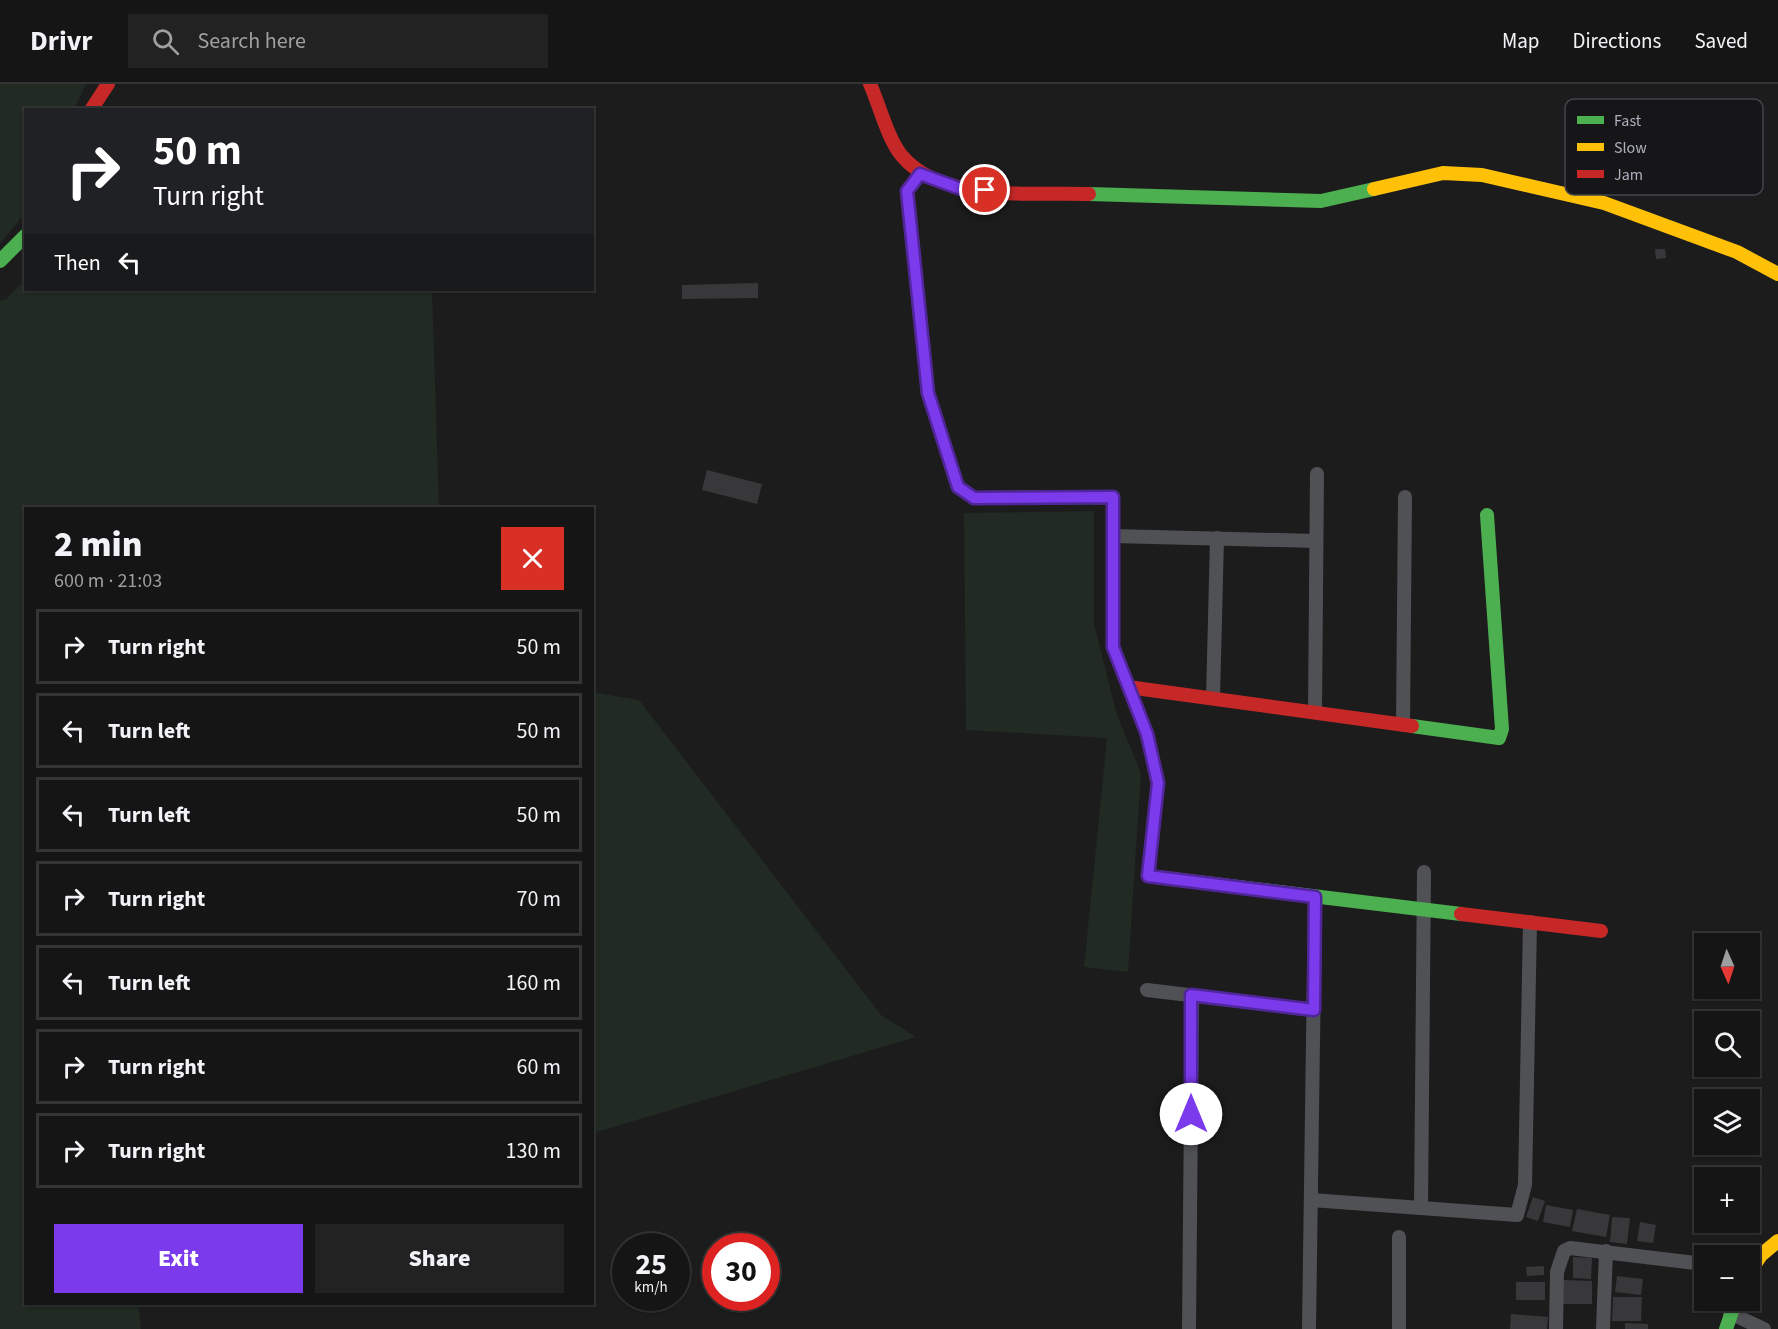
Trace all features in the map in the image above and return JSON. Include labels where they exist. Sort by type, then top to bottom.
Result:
[{"type":"street","points":[[92,108],[108,84]]},
{"type":"street","points":[[870,84],[900,154],[920,174],[964,190],[1296,201],[1341,199],[1395,183],[1443,173],[1482,175],[1565,194]]},
{"type":"street","points":[[920,174],[907,191],[928,393],[958,487],[974,498],[1113,497],[1113,647],[1147,734],[1158,783],[1148,876],[1601,931]]},
{"type":"street","points":[[1569,195],[1604,203],[1737,252],[1778,274]]},
{"type":"street","points":[[0,261],[24,237]]},
{"type":"street","points":[[1315,712],[1317,474]]},
{"type":"street","points":[[1403,725],[1405,497]]},
{"type":"street","points":[[1128,687],[1499,738],[1502,729],[1487,515]]},
{"type":"street","points":[[1113,536],[1316,541]]},
{"type":"street","points":[[1213,698],[1217,538]]},
{"type":"street","points":[[1420,1208],[1424,872]]},
{"type":"street","points":[[1309,1329],[1315,897]]},
{"type":"street","points":[[1311,1200],[1517,1215],[1525,1185],[1530,922]]},
{"type":"street","points":[[1147,990],[1314,1010]]},
{"type":"street","points":[[1189,1329],[1191,995]]},
{"type":"street","points":[[1399,1237],[1399,1329]]},
{"type":"street","points":[[1760,1256],[1778,1241]]},
{"type":"street","points":[[1556,1329],[1557,1272],[1564,1251],[1570,1248],[1694,1263]]},
{"type":"street","points":[[1604,1329],[1606,1251]]},
{"type":"street","points":[[1726,1329],[1732,1311]]},
{"type":"street","points":[[1739,1311],[1764,1329]]},
{"type":"shaded area","points":[[0,84],[86,84],[74,108],[24,108],[24,214],[0,244]]},
{"type":"shaded area","points":[[24,281],[24,291],[432,291],[439,507],[24,507],[24,1305],[138,1305],[141,1329],[0,1329],[0,301],[6,299]]},
{"type":"shaded area","points":[[1094,511],[1094,623],[1117,715],[1141,773],[1128,972],[1084,967],[1107,738],[966,730],[964,513]]},
{"type":"shaded area","points":[[594,692],[639,700],[881,1015],[916,1037],[594,1133]]},
{"type":"building","points":[[1655,249],[1665,249],[1666,258],[1656,259]]},
{"type":"building","points":[[758,283],[758,298],[682,299],[682,285]]},
{"type":"building","points":[[707,470],[762,484],[757,504],[702,490]]},
{"type":"building","points":[[1533,1197],[1545,1201],[1538,1221],[1526,1217]]},
{"type":"building","points":[[1546,1205],[1573,1210],[1570,1227],[1543,1222]]},
{"type":"building","points":[[1577,1209],[1610,1215],[1606,1237],[1572,1231]]},
{"type":"building","points":[[1612,1217],[1630,1218],[1627,1244],[1610,1242]]},
{"type":"building","points":[[1640,1222],[1656,1225],[1653,1243],[1637,1241]]},
{"type":"building","points":[[1573,1257],[1592,1258],[1591,1279],[1573,1278]]},
{"type":"building","points":[[1544,1266],[1544,1275],[1527,1276],[1526,1267]]},
{"type":"building","points":[[1617,1276],[1643,1279],[1641,1295],[1615,1292]]},
{"type":"building","points":[[1563,1280],[1592,1281],[1592,1304],[1563,1304]]},
{"type":"building","points":[[1516,1282],[1545,1282],[1545,1300],[1516,1300]]},
{"type":"building","points":[[1613,1297],[1642,1297],[1641,1321],[1612,1321]]},
{"type":"building","points":[[1511,1314],[1548,1317],[1547,1329],[1510,1329]]},
{"type":"building","points":[[1625,1323],[1648,1324],[1648,1329],[1625,1329]]},
{"type":"traffic: fast","points":[[1089,194],[1321,201],[1374,189]]},
{"type":"traffic: fast","points":[[0,261],[24,237]]},
{"type":"traffic: fast","points":[[953,472],[958,487],[974,498],[1113,497],[1113,569]]},
{"type":"traffic: fast","points":[[1412,726],[1499,738],[1502,729],[1487,515]]},
{"type":"traffic: fast","points":[[1197,882],[1461,914]]},
{"type":"traffic: fast","points":[[1726,1329],[1732,1311]]},
{"type":"traffic: slow","points":[[1374,189],[1443,173],[1482,175],[1565,194]]},
{"type":"traffic: slow","points":[[1569,195],[1604,203],[1737,252],[1778,274]]},
{"type":"traffic: slow","points":[[1760,1256],[1778,1241]]},
{"type":"traffic: jam","points":[[92,108],[108,84]]},
{"type":"traffic: jam","points":[[870,84],[897,149],[919,171],[963,188],[989,192],[1089,194]]},
{"type":"traffic: jam","points":[[920,174],[907,191],[928,393],[953,472]]},
{"type":"traffic: jam","points":[[1113,569],[1113,647],[1147,734],[1158,783],[1148,876],[1197,882]]},
{"type":"traffic: jam","points":[[1128,687],[1412,726]]},
{"type":"traffic: jam","points":[[1461,914],[1601,931]]},
{"type":"route","points":[[985,190],[964,190],[920,174],[907,191],[928,393],[958,487],[974,498],[1113,497],[1113,647],[1147,734],[1158,783],[1148,876],[1315,897],[1314,1010],[1191,995],[1191,1114]]}]
